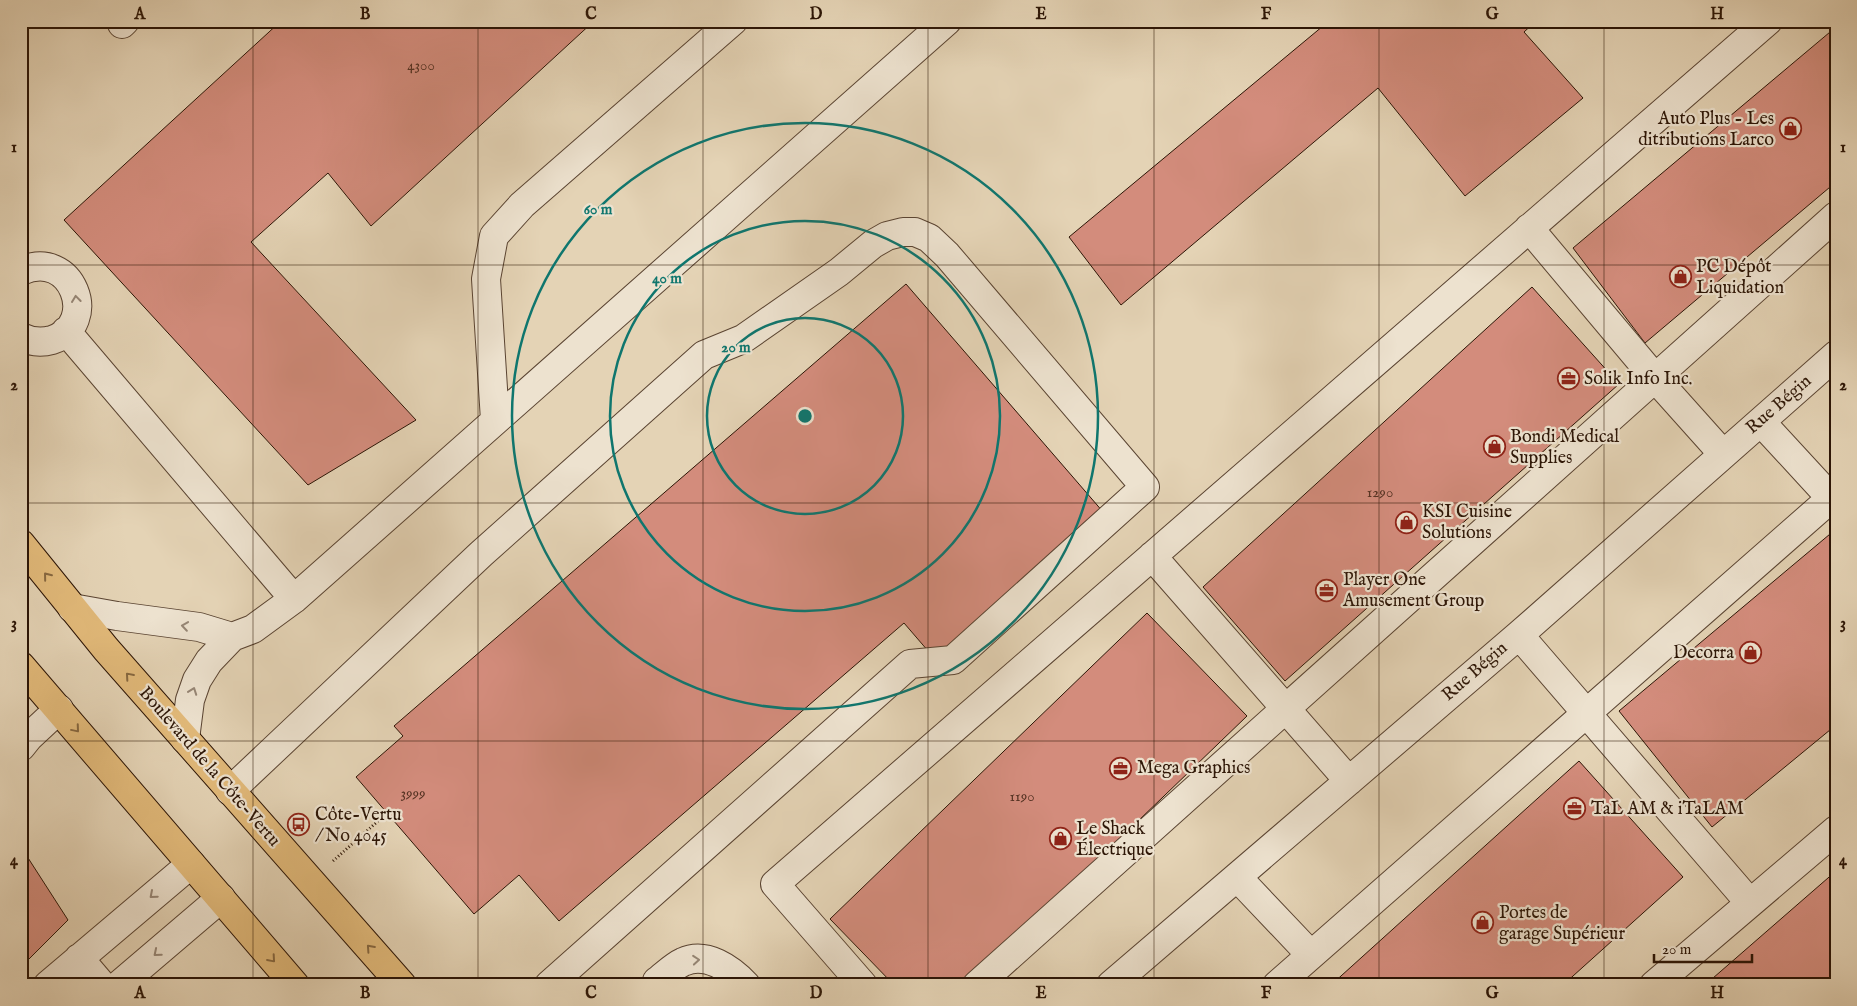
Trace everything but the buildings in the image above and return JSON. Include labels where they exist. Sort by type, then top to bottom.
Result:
[{"type":"main road","name":"Boulevard de la Côte-Vertu","points":[[21,544],[72,608],[185,739],[402,985]]},
{"type":"main road","points":[[21,666],[295,985]]},
{"type":"street","points":[[495,420],[486,279],[494,236],[522,205],[733,21]]},
{"type":"street","points":[[185,739],[190,700],[197,680],[209,661],[232,637],[252,629],[294,600],[947,21]]},
{"type":"street","points":[[863,985],[775,884],[1768,21]]},
{"type":"street","points":[[977,985],[1836,216]]},
{"type":"street","points":[[1529,228],[1655,378],[1723,454]]},
{"type":"street","points":[[230,791],[254,771],[481,554],[704,355],[743,339],[839,272],[873,244],[887,236],[903,232],[915,232],[929,238],[947,256],[1145,487],[953,660],[910,664],[549,985]]},
{"type":"street","points":[[21,272],[34,267],[47,267],[58,272],[68,280],[75,290],[78,302],[74,320],[66,331],[56,338],[44,341],[21,337]]},
{"type":"street","points":[[66,331],[294,600]]},
{"type":"street","name":"Rue Bégin","points":[[1111,985],[1519,635],[1836,355]]},
{"type":"street","points":[[1277,985],[1833,496],[1760,422]]},
{"type":"street","points":[[1152,556],[1349,781]]},
{"type":"street","points":[[72,608],[198,627],[232,637]]},
{"type":"street","points":[[1519,635],[1750,903]]},
{"type":"street","points":[[21,747],[59,709]]},
{"type":"street","points":[[1654,985],[1836,830]]},
{"type":"street","points":[[48,985],[191,864]]},
{"type":"street","points":[[1237,877],[1311,955]]},
{"type":"street","points":[[119,985],[221,898]]},
{"type":"street","points":[[79,958],[102,985]]},
{"type":"street","points":[[656,985],[658,981],[683,962],[695,959],[707,960],[722,965],[737,975],[746,985]]},
{"type":"path","points":[[332,862],[387,813]]},
{"type":"place","name":"Auto Plus - Les ditributions Larco","points":[[1790,129]]},
{"type":"place","name":"PC Dépôt Liquidation","points":[[1680,277]]},
{"type":"place","name":"Solik Info Inc.","points":[[1568,379]]},
{"type":"place","name":"Bondi Medical Supplies","points":[[1494,447]]},
{"type":"place","name":"KSI Cuisine Solutions","points":[[1406,522]]},
{"type":"place","name":"Player One Amusement Group","points":[[1327,590]]},
{"type":"place","name":"Decorra","points":[[1750,653]]},
{"type":"place","name":"Mega Graphics","points":[[1121,768]]},
{"type":"place","name":"TaL AM & iTaLAM","points":[[1575,809]]},
{"type":"place","name":"Côte-Vertu / No 4045","points":[[299,825]]},
{"type":"place","name":"Le Shack Électrique","points":[[1060,839]]},
{"type":"place","name":"Portes de garage Supérieur","points":[[1483,923]]}]
